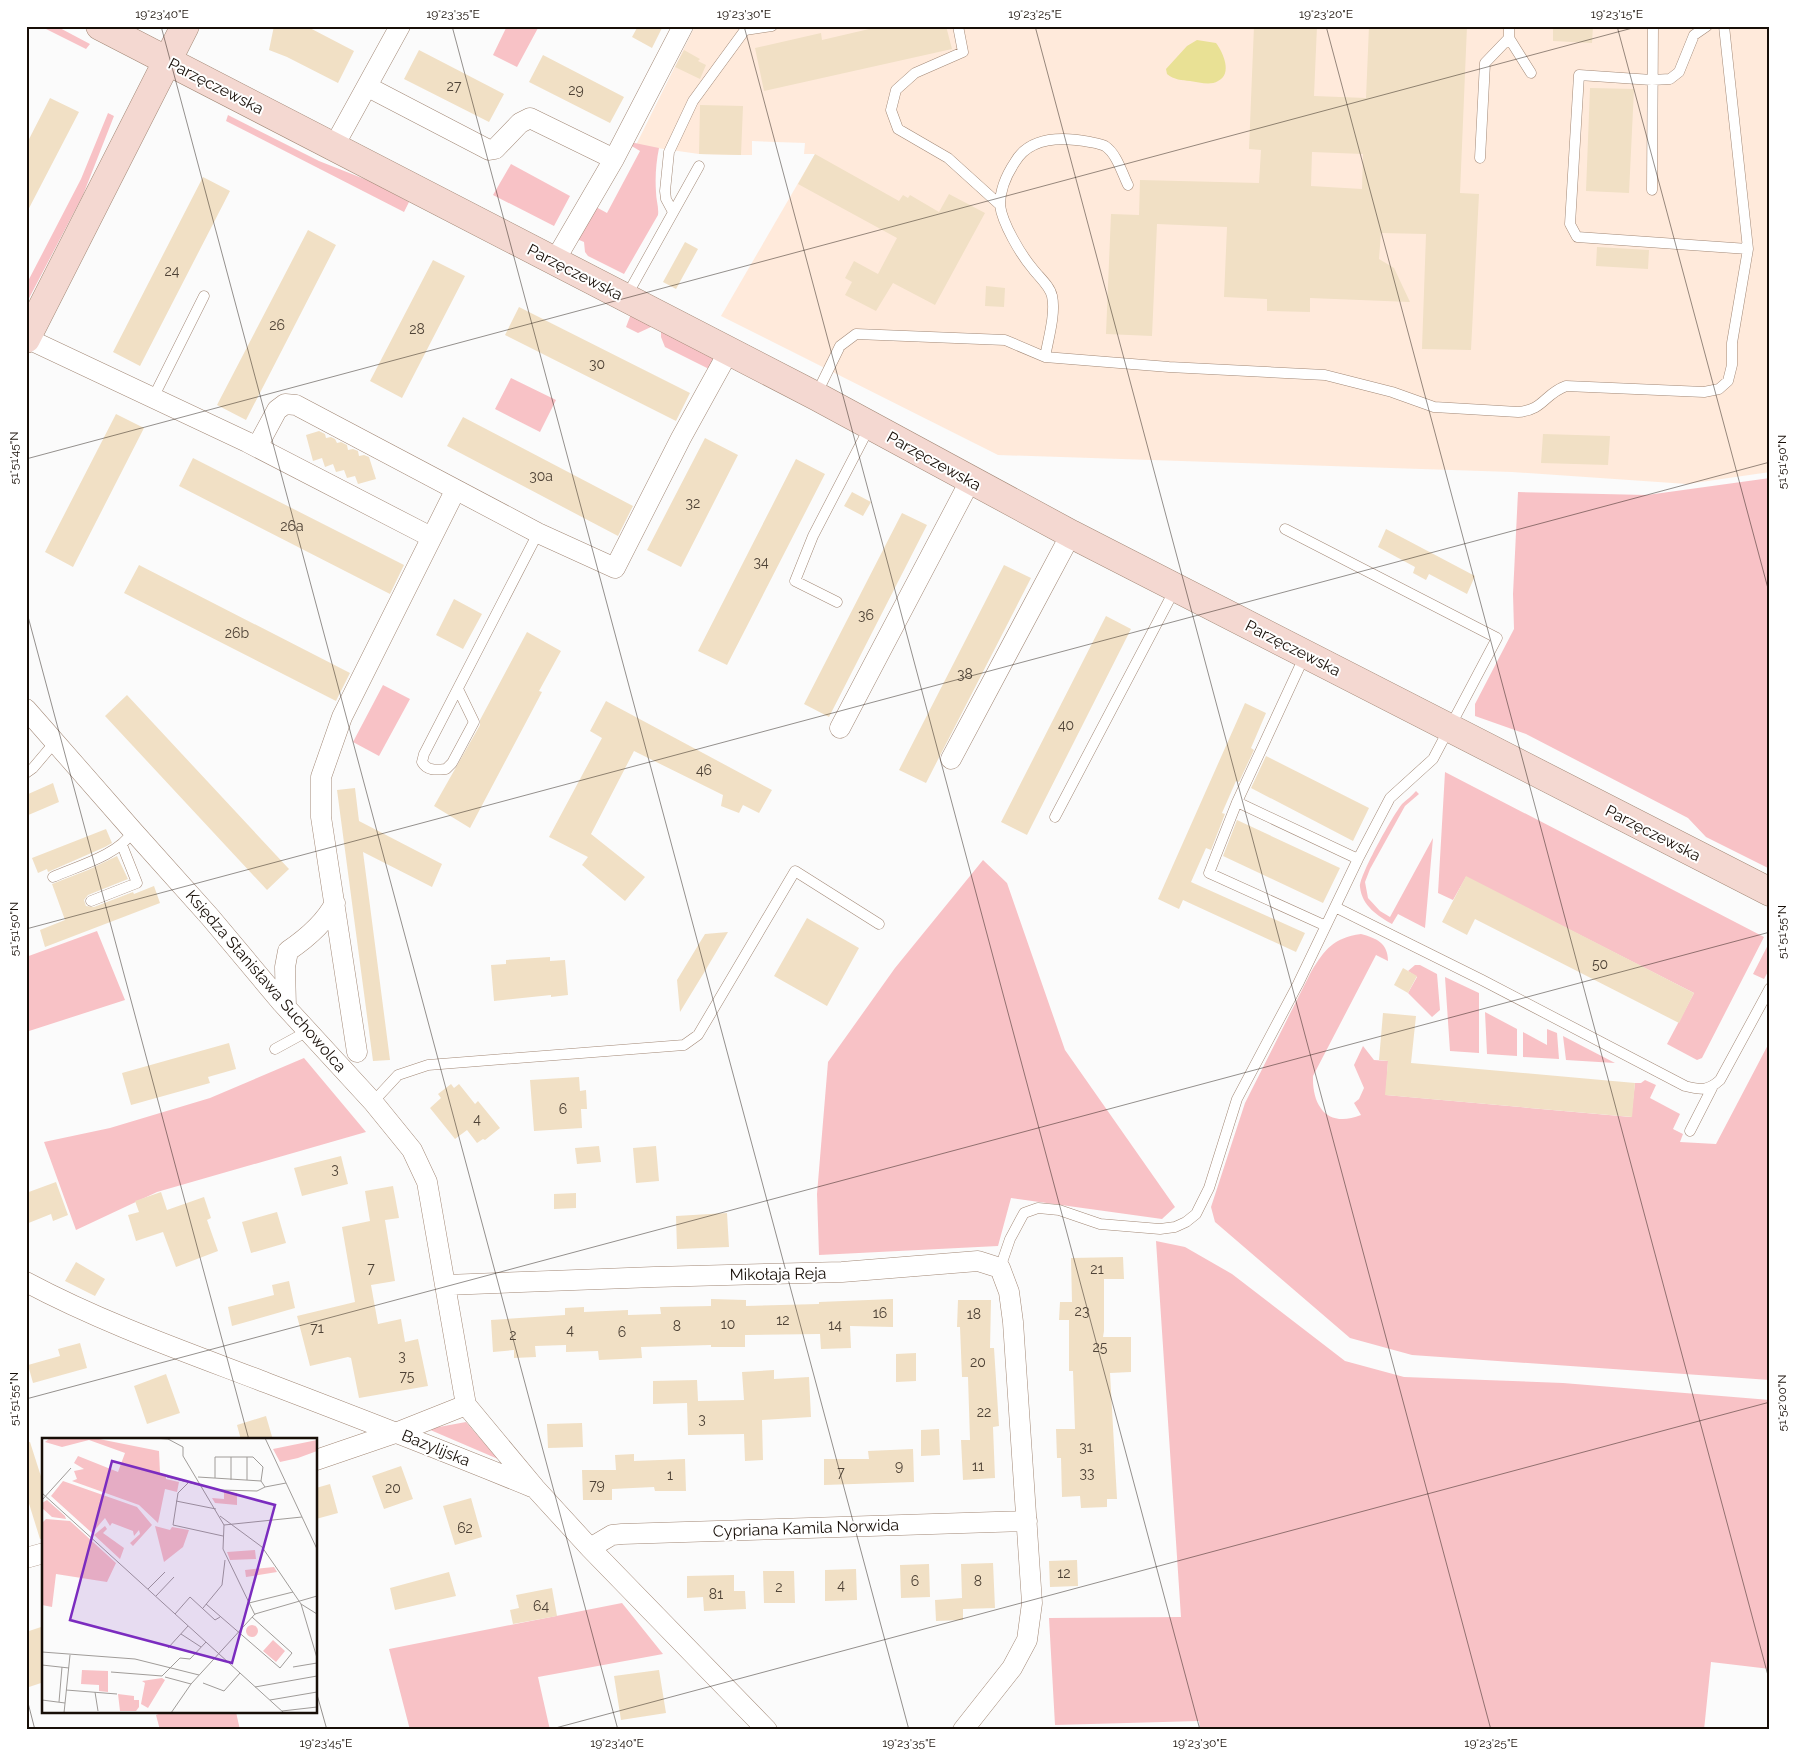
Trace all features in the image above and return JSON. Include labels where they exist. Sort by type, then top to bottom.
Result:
[{"type":"street","name":"Parzęczewska","points":[[100,26],[816,396],[970,481],[1175,588],[1770,892]]},
{"type":"street","points":[[185,26],[26,339],[257,448],[431,537]]},
{"type":"street","points":[[334,146],[400,26]]},
{"type":"street","points":[[554,262],[614,159],[683,26]]},
{"type":"street","points":[[368,87],[489,150],[494,149],[520,122],[530,118],[614,159]]},
{"type":"street","points":[[257,448],[277,410],[285,404],[296,405],[455,491],[538,533],[615,568],[681,438],[729,352]]},
{"type":"street","points":[[840,728],[970,481]]},
{"type":"street","points":[[357,1052],[321,817],[321,777],[342,717],[455,491]]},
{"type":"street","points":[[951,759],[1071,534]]},
{"type":"street","name":"Księdza Stanisława Suchowolca","points":[[26,709],[55,742],[127,838],[210,916],[286,1006],[373,1102],[412,1150],[428,1182],[446,1285]]},
{"type":"street","points":[[286,1006],[285,967],[288,951],[309,935],[328,916],[335,903]]},
{"type":"street","name":"Mikołaja Reja","points":[[446,1285],[842,1272],[978,1261],[1000,1268]]},
{"type":"street","points":[[963,1730],[1012,1668],[1020,1654],[1027,1640],[1032,1603],[1014,1322],[1009,1292],[1000,1268]]},
{"type":"street","name":"Bazylijska","points":[[26,1282],[60,1300],[172,1347],[398,1432],[535,1488],[590,1548],[767,1730]]},
{"type":"street","points":[[446,1285],[466,1405],[535,1488]]},
{"type":"street","points":[[318,1459],[398,1432],[466,1405]]},
{"type":"street","name":"Cypriana Kamila Norwida","points":[[590,1548],[612,1535],[622,1534],[1027,1521]]},
{"type":"street","points":[[26,1558],[42,1553]]},
{"type":"lane","points":[[673,212],[664,191],[669,152],[693,101],[745,28],[772,26]]},
{"type":"lane","points":[[958,26],[963,52],[915,73],[896,90],[891,110],[898,128],[948,158],[1000,205],[1020,253],[1048,288],[1052,296],[1051,325],[1045,357]]},
{"type":"lane","points":[[1509,26],[1509,38],[1532,73]]},
{"type":"lane","points":[[1652,190],[1653,26]]},
{"type":"lane","points":[[1707,26],[1694,35],[1679,72],[1670,79],[1652,80],[1579,75],[1570,224],[1577,237],[1748,249]]},
{"type":"lane","points":[[816,396],[840,346],[856,334],[1005,340],[1045,357],[1169,367],[1325,375],[1392,392],[1434,407],[1529,411],[1538,407],[1556,390],[1566,386],[1704,392],[1719,389],[1728,381],[1732,365],[1732,342],[1748,249],[1724,26]]},
{"type":"lane","points":[[1480,158],[1485,63],[1509,38]]},
{"type":"lane","points":[[1000,205],[1008,174],[1018,157],[1029,147],[1050,140],[1080,141],[1104,146],[1113,155],[1128,185]]},
{"type":"lane","points":[[625,298],[699,166]]},
{"type":"lane","points":[[153,398],[204,296]]},
{"type":"lane","points":[[837,602],[795,581],[812,536],[870,425]]},
{"type":"lane","points":[[1000,1268],[1010,1239],[1024,1213],[1038,1208],[1059,1210],[1100,1224],[1160,1230],[1175,1227],[1186,1222],[1196,1214],[1209,1188],[1237,1099],[1298,984],[1358,859],[1390,798],[1433,758],[1497,638],[1285,529]]},
{"type":"lane","points":[[458,689],[474,722],[452,763],[446,770],[434,770],[425,766],[422,762],[424,754],[538,533]]},
{"type":"lane","points":[[1055,817],[1175,588]]},
{"type":"lane","points":[[1305,654],[1237,802],[1209,873],[1326,926]]},
{"type":"lane","points":[[26,773],[33,768],[55,742]]},
{"type":"lane","points":[[1237,802],[1358,859]]},
{"type":"lane","points":[[53,877],[116,850],[127,838]]},
{"type":"lane","points":[[91,901],[137,883],[127,838]]},
{"type":"lane","points":[[373,1102],[398,1075],[428,1065],[684,1045],[698,1035],[794,871],[879,924]]},
{"type":"lane","points":[[1335,907],[1482,980],[1686,1086],[1698,1089],[1712,1088]]},
{"type":"lane","points":[[1690,1131],[1712,1088],[1720,1080],[1770,988]]},
{"type":"lane","points":[[275,1049],[308,1031]]},
{"type":"shaded area","points":[[40,26],[56,26],[90,44],[86,49]]},
{"type":"shaded area","points":[[507,26],[538,28],[517,67],[493,55]]},
{"type":"shaded area","points":[[695,26],[1770,26],[1770,472],[1687,484],[1512,472],[998,455],[721,316],[815,154],[804,154],[805,143],[752,141],[752,155],[699,154],[636,145]]},
{"type":"shaded area","points":[[1197,40],[1216,43],[1224,57],[1225,73],[1223,78],[1218,81],[1204,83],[1181,80],[1167,74],[1166,69],[1187,46]]},
{"type":"shaded area","points":[[108,113],[114,116],[83,195],[26,304],[26,285],[81,179]]},
{"type":"shaded area","points":[[228,115],[319,161],[372,182],[409,202],[404,212],[226,121]]},
{"type":"shaded area","points":[[630,142],[659,148],[656,165],[658,215],[624,274],[588,256],[585,252],[584,242],[577,239],[596,207],[607,213],[640,151],[630,145]]},
{"type":"shaded area","points":[[511,164],[570,196],[554,226],[493,195]]},
{"type":"shaded area","points":[[631,314],[651,324],[651,327],[638,333],[626,327]]},
{"type":"shaded area","points":[[661,330],[714,356],[715,362],[711,370],[665,347],[661,337]]},
{"type":"shaded area","points":[[511,378],[556,400],[540,432],[495,409]]},
{"type":"shaded area","points":[[1770,478],[1770,869],[1706,837],[1688,818],[1526,734],[1475,716],[1475,704],[1514,629],[1513,594],[1518,492],[1647,495]]},
{"type":"shaded area","points":[[383,685],[410,699],[379,756],[353,742]]},
{"type":"shaded area","points":[[1445,772],[1764,937],[1702,1058],[1697,1060],[1667,1044],[1694,993],[1466,877],[1453,900],[1438,893]]},
{"type":"shaded area","points":[[1416,791],[1419,794],[1405,806],[1370,869],[1365,882],[1368,898],[1380,911],[1390,917],[1433,838],[1425,928],[1398,914],[1392,924],[1387,921],[1367,905],[1361,894],[1360,887],[1370,859],[1392,820],[1402,804]]},
{"type":"shaded area","points":[[983,860],[1007,883],[1065,1050],[1175,1207],[1162,1219],[1011,1198],[998,1246],[819,1255],[817,1194],[828,1062],[895,968]]},
{"type":"shaded area","points":[[97,931],[125,1000],[26,1032],[26,957]]},
{"type":"shaded area","points":[[1361,934],[1372,937],[1380,942],[1386,950],[1388,961],[1376,955],[1313,1076],[1313,1087],[1319,1106],[1331,1117],[1340,1119],[1361,1115],[1354,1103],[1359,1099],[1364,1088],[1354,1065],[1363,1046],[1374,1060],[1388,1061],[1386,1095],[1631,1117],[1635,1083],[1641,1083],[1645,1080],[1656,1085],[1650,1098],[1680,1114],[1673,1129],[1683,1134],[1680,1142],[1716,1144],[1770,1041],[1770,1380],[1412,1355],[1350,1338],[1215,1222],[1211,1207],[1245,1103],[1311,972],[1331,946],[1343,938]]},
{"type":"shaded area","points":[[1770,941],[1770,968],[1764,979],[1753,974]]},
{"type":"shaded area","points":[[1415,965],[1420,965],[1437,974],[1440,1010],[1432,1017],[1408,993],[1417,977],[1408,971]]},
{"type":"shaded area","points":[[1445,977],[1479,993],[1479,1053],[1450,1051]]},
{"type":"shaded area","points":[[1485,1012],[1517,1029],[1517,1056],[1487,1054]]},
{"type":"shaded area","points":[[1547,1029],[1557,1033],[1559,1059],[1523,1057],[1523,1032],[1547,1045]]},
{"type":"shaded area","points":[[1563,1036],[1615,1063],[1566,1060]]},
{"type":"shaded area","points":[[304,1058],[366,1132],[157,1192],[76,1230],[44,1142],[110,1128],[210,1098]]},
{"type":"shaded area","points":[[1156,1241],[1185,1247],[1232,1274],[1345,1361],[1404,1377],[1563,1383],[1770,1400],[1770,1669],[1711,1662],[1704,1730],[1200,1730],[1199,1721],[1055,1725],[1049,1618],[1181,1617]]},
{"type":"shaded area","points":[[466,1422],[498,1459],[428,1429]]},
{"type":"shaded area","points":[[622,1603],[663,1654],[538,1677],[550,1730],[410,1730],[389,1649]]},
{"type":"shaded area","points":[[236,1714],[240,1730],[160,1730],[156,1715]]},
{"type":"building","points":[[274,26],[306,26],[354,51],[338,83],[269,50]]},
{"type":"building","points":[[638,26],[663,26],[652,48],[632,37]]},
{"type":"building","points":[[882,26],[946,26],[952,49],[764,91],[755,48],[821,33],[822,40]]},
{"type":"building","points":[[1254,26],[1317,26],[1314,96],[1366,98],[1369,26],[1467,26],[1460,193],[1479,194],[1471,350],[1422,349],[1426,234],[1381,233],[1379,259],[1394,268],[1410,302],[1310,298],[1310,312],[1267,311],[1267,299],[1224,297],[1227,227],[1157,224],[1152,336],[1106,334],[1111,214],[1139,215],[1140,180],[1259,183],[1261,150],[1249,149]],"holes":[[[1312,152],[1363,154],[1362,189],[1311,186]]]},
{"type":"building","points":[[1553,26],[1593,26],[1592,43],[1553,41]]},
{"type":"building","points":[[419,50],[504,94],[489,122],[404,79]]},
{"type":"building","points":[[684,50],[700,59],[698,61],[706,65],[700,79],[675,67]]},
{"type":"building","points":[[543,55],[624,97],[610,123],[529,82]]},
{"type":"building","points":[[1590,88],[1634,89],[1629,193],[1586,191]]},
{"type":"building","points":[[50,98],[79,112],[26,214],[26,145]]},
{"type":"building","points":[[700,105],[743,106],[741,155],[699,154]]},
{"type":"building","points":[[815,154],[899,201],[903,195],[908,198],[910,195],[939,212],[949,194],[985,213],[935,305],[893,283],[876,311],[845,295],[852,282],[845,278],[854,261],[878,274],[897,238],[798,184]]},
{"type":"building","points":[[203,177],[230,191],[140,366],[113,352]]},
{"type":"building","points":[[308,230],[336,245],[246,420],[217,405]]},
{"type":"building","points":[[685,242],[698,249],[676,289],[663,282]]},
{"type":"building","points":[[1597,247],[1649,250],[1648,269],[1596,266]]},
{"type":"building","points":[[433,260],[465,276],[402,398],[370,381]]},
{"type":"building","points":[[986,286],[1005,288],[1004,307],[985,306]]},
{"type":"building","points":[[519,307],[690,393],[676,421],[505,335]]},
{"type":"building","points":[[116,414],[144,428],[73,567],[45,552]]},
{"type":"building","points":[[463,417],[633,506],[618,536],[447,446]]},
{"type":"building","points":[[319,431],[325,434],[326,438],[331,437],[337,443],[341,442],[347,445],[348,450],[358,451],[359,456],[369,457],[376,479],[358,484],[355,476],[347,478],[344,470],[336,472],[333,464],[325,467],[322,458],[313,461],[306,435]]},
{"type":"building","points":[[1543,434],[1610,436],[1608,465],[1541,463]]},
{"type":"building","points":[[705,438],[738,455],[681,567],[647,550]]},
{"type":"building","points":[[193,458],[404,565],[390,594],[179,486]]},
{"type":"building","points":[[796,459],[825,474],[727,665],[698,651]]},
{"type":"building","points":[[852,492],[871,502],[863,516],[844,506]]},
{"type":"building","points":[[902,513],[927,525],[829,717],[804,704]]},
{"type":"building","points":[[1386,529],[1475,576],[1467,594],[1429,574],[1426,580],[1413,573],[1415,567],[1378,547]]},
{"type":"building","points":[[139,565],[350,673],[336,701],[124,593]]},
{"type":"building","points":[[1004,565],[1031,578],[926,783],[899,770]]},
{"type":"building","points":[[454,599],[482,614],[463,649],[436,635]]},
{"type":"building","points":[[1106,616],[1131,629],[1027,835],[1001,822]]},
{"type":"building","points":[[527,632],[561,651],[539,691],[542,692],[470,828],[434,806],[480,725],[480,720]]},
{"type":"building","points":[[127,695],[289,869],[267,890],[105,716]]},
{"type":"building","points":[[606,701],[772,790],[759,813],[743,805],[739,813],[721,806],[723,795],[634,751],[591,834],[645,877],[625,901],[582,865],[588,857],[549,837],[602,738],[590,731]]},
{"type":"building","points":[[1245,703],[1266,713],[1251,748],[1254,750],[1239,782],[1236,781],[1222,813],[1225,814],[1211,850],[1206,848],[1191,882],[1305,933],[1296,952],[1183,900],[1179,909],[1158,899]]},
{"type":"building","points":[[1266,756],[1369,808],[1353,841],[1251,788]]},
{"type":"building","points":[[53,783],[59,802],[26,816],[26,795]]},
{"type":"building","points":[[355,788],[359,821],[442,864],[432,887],[363,852],[390,1060],[373,1061],[337,790]]},
{"type":"building","points":[[1237,820],[1340,868],[1323,903],[1223,856]]},
{"type":"building","points":[[106,829],[112,843],[48,872],[47,869],[38,873],[32,858]]},
{"type":"building","points":[[117,856],[128,879],[88,895],[84,900],[86,906],[94,907],[154,886],[160,903],[45,947],[40,930],[65,920],[52,884]]},
{"type":"building","points":[[1466,876],[1694,993],[1679,1023],[1475,919],[1467,935],[1442,922]]},
{"type":"building","points":[[807,918],[859,948],[827,1006],[774,976]]},
{"type":"building","points":[[728,932],[680,1012],[677,980],[705,934]]},
{"type":"building","points":[[550,957],[550,961],[565,960],[568,995],[494,1001],[491,965],[506,964],[506,960]]},
{"type":"building","points":[[1403,968],[1417,976],[1408,993],[1394,985]]},
{"type":"building","points":[[1383,1013],[1416,1016],[1411,1063],[1635,1083],[1632,1117],[1385,1095],[1388,1061],[1379,1060]]},
{"type":"building","points":[[229,1043],[236,1069],[208,1077],[210,1083],[131,1105],[122,1073]]},
{"type":"building","points":[[579,1077],[580,1091],[586,1090],[587,1109],[581,1109],[582,1128],[534,1131],[530,1080]]},
{"type":"building","points":[[451,1084],[454,1088],[459,1084],[475,1104],[478,1101],[500,1128],[485,1140],[483,1139],[477,1143],[467,1130],[455,1139],[430,1108],[441,1098],[438,1094]]},
{"type":"building","points":[[599,1146],[601,1162],[577,1164],[575,1148]]},
{"type":"building","points":[[656,1146],[659,1181],[636,1183],[633,1148]]},
{"type":"building","points":[[341,1156],[348,1184],[302,1196],[294,1168]]},
{"type":"building","points":[[56,1182],[68,1215],[53,1221],[51,1214],[26,1224],[26,1193]]},
{"type":"building","points":[[393,1186],[399,1218],[385,1220],[395,1281],[371,1285],[378,1324],[401,1319],[405,1342],[418,1339],[428,1386],[359,1398],[351,1358],[348,1357],[310,1366],[297,1316],[355,1302],[342,1227],[370,1221],[365,1191]]},
{"type":"building","points":[[161,1192],[167,1210],[204,1197],[211,1218],[207,1220],[218,1251],[176,1267],[163,1232],[136,1241],[128,1215],[139,1212],[135,1201]]},
{"type":"building","points":[[576,1193],[576,1208],[554,1209],[554,1194]]},
{"type":"building","points":[[277,1212],[286,1243],[251,1253],[242,1222]]},
{"type":"building","points":[[727,1213],[729,1247],[677,1249],[676,1216]]},
{"type":"building","points":[[1123,1257],[1124,1279],[1104,1279],[1103,1337],[1131,1337],[1131,1372],[1110,1373],[1117,1499],[1107,1499],[1107,1507],[1081,1508],[1080,1496],[1062,1497],[1061,1458],[1057,1458],[1056,1429],[1075,1429],[1073,1371],[1069,1371],[1069,1320],[1059,1320],[1060,1302],[1072,1302],[1071,1258]]},
{"type":"building","points":[[76,1262],[105,1279],[95,1296],[65,1281]]},
{"type":"building","points":[[289,1281],[295,1308],[232,1326],[228,1307],[274,1295],[272,1285]]},
{"type":"building","points":[[711,1299],[746,1300],[746,1306],[893,1299],[893,1327],[850,1326],[851,1348],[821,1349],[820,1334],[745,1335],[745,1347],[711,1347],[711,1345],[641,1347],[642,1358],[599,1360],[598,1351],[566,1352],[566,1345],[535,1346],[536,1357],[514,1358],[514,1350],[493,1352],[491,1320],[565,1315],[565,1308],[584,1307],[584,1312],[628,1310],[628,1315],[661,1314],[660,1307],[711,1306]]},
{"type":"building","points":[[958,1300],[991,1300],[990,1348],[994,1348],[999,1426],[993,1427],[995,1478],[963,1480],[961,1440],[970,1440],[968,1377],[962,1377],[960,1327],[957,1327]]},
{"type":"building","points":[[80,1343],[87,1368],[33,1383],[28,1365],[60,1356],[58,1349]]},
{"type":"building","points":[[916,1353],[916,1381],[896,1382],[896,1354]]},
{"type":"building","points":[[774,1370],[774,1379],[809,1377],[811,1417],[762,1420],[763,1460],[745,1461],[744,1434],[688,1435],[687,1403],[653,1404],[653,1381],[697,1380],[698,1401],[744,1400],[742,1372]]},
{"type":"building","points":[[166,1374],[180,1413],[147,1424],[134,1386]]},
{"type":"building","points":[[266,1416],[272,1438],[240,1438],[237,1425]]},
{"type":"building","points":[[582,1423],[583,1447],[548,1448],[547,1424]]},
{"type":"building","points":[[939,1429],[940,1455],[921,1456],[921,1430]]},
{"type":"building","points":[[26,1442],[30,1442],[42,1480],[42,1538],[40,1539],[26,1494]]},
{"type":"building","points":[[913,1449],[914,1482],[824,1485],[824,1459],[869,1459],[868,1451]]},
{"type":"building","points":[[634,1454],[634,1461],[685,1459],[686,1491],[655,1491],[654,1487],[612,1489],[612,1500],[583,1500],[582,1470],[616,1470],[615,1455]]},
{"type":"building","points":[[401,1466],[413,1499],[384,1509],[372,1476]]},
{"type":"building","points":[[330,1484],[338,1513],[318,1518],[318,1487]]},
{"type":"building","points":[[471,1498],[482,1537],[455,1545],[443,1506]]},
{"type":"building","points":[[1077,1560],[1078,1586],[1050,1587],[1049,1561]]},
{"type":"building","points":[[993,1563],[995,1608],[963,1609],[963,1620],[936,1621],[935,1600],[962,1598],[961,1564]]},
{"type":"building","points":[[929,1564],[930,1597],[901,1598],[900,1565]]},
{"type":"building","points":[[856,1569],[857,1600],[825,1601],[825,1570]]},
{"type":"building","points":[[763,1571],[794,1571],[795,1603],[764,1603]]},
{"type":"building","points":[[449,1572],[456,1596],[395,1610],[390,1588]]},
{"type":"building","points":[[734,1575],[734,1591],[745,1591],[746,1609],[704,1611],[703,1597],[687,1598],[687,1576]]},
{"type":"building","points":[[552,1588],[557,1616],[513,1624],[510,1610],[519,1608],[516,1595]]},
{"type":"building","points":[[42,1627],[42,1683],[26,1688],[26,1632]]},
{"type":"building","points":[[659,1670],[666,1713],[621,1720],[614,1676]]}]
